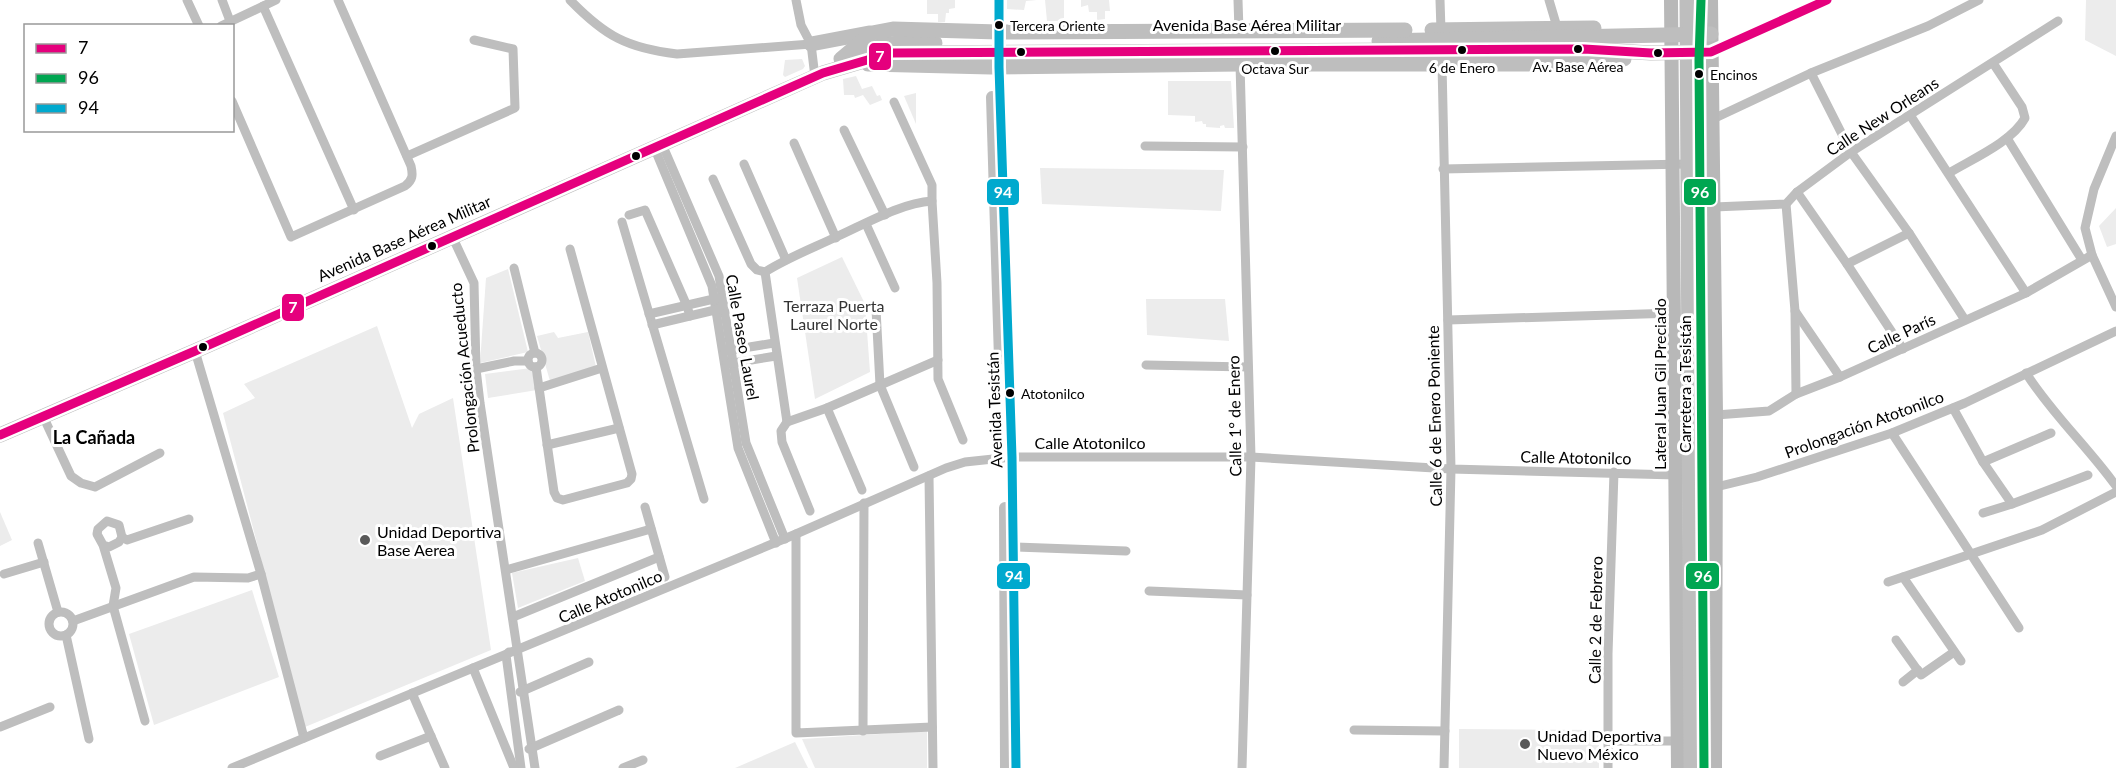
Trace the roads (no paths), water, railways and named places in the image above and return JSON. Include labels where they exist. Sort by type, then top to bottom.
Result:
[{"type":"main road","points":[[1671,0],[1692,52],[1713,119],[1716,415],[1715,768]]},
{"type":"main road","name":"Carretera a Tesistán","points":[[1686,0],[1685,34],[1692,52],[1704,768]]},
{"type":"main road","name":"Carretera a Tesistán","points":[[1685,34],[1701,0]]},
{"type":"main road","points":[[1685,34],[1711,0]]},
{"type":"main road","name":"Avenida Base Aérea Militar","points":[[0,435],[819,75],[891,53],[1239,31],[1557,27],[1635,29],[1685,34]]},
{"type":"main road","name":"Avenida Base Aérea Militar","points":[[819,75],[872,33],[893,28],[996,46],[1692,52]]},
{"type":"main road","points":[[812,44],[872,33]]},
{"type":"main road","name":"Avenida Base Aérea Militar","points":[[996,46],[1488,40],[1685,34]]},
{"type":"main road","name":"Avenida Base Aérea Militar","points":[[841,58],[896,41],[1240,64],[1568,64],[1622,59],[1651,52]]},
{"type":"main road","name":"Carretera a Tesistán","points":[[1691,768],[1683,565],[1680,164],[1692,52]]},
{"type":"main road","name":"Lateral Juan Gil Preciado","points":[[1678,768],[1683,565],[1676,475],[1675,313],[1680,164]]},
{"type":"street","points":[[187,0],[198,24]]},
{"type":"street","points":[[222,0],[231,21]]},
{"type":"street","points":[[225,24],[276,0]]},
{"type":"street","points":[[234,106],[291,237],[354,210],[411,181],[413,174],[407,156],[338,0]]},
{"type":"street","points":[[570,0],[603,31],[622,41],[659,52],[677,54],[812,44]]},
{"type":"street","points":[[796,0],[801,25],[812,44],[819,75]]},
{"type":"street","name":"Avenida Tesistán","points":[[999,0],[996,46],[1008,457],[1006,768]]},
{"type":"street","points":[[1238,0],[1239,31]]},
{"type":"street","points":[[1440,0],[1441,30]]},
{"type":"street","points":[[1549,0],[1557,27]]},
{"type":"street","points":[[1692,52],[1827,0]]},
{"type":"street","points":[[1713,119],[1811,73],[1928,26],[1979,0]]},
{"type":"street","points":[[263,6],[354,210]]},
{"type":"street","name":"Calle New Orleans","points":[[1786,204],[1797,192],[1851,152],[2058,21]]},
{"type":"street","points":[[407,156],[515,108],[513,49],[474,40]]},
{"type":"street","points":[[1948,173],[2007,138],[2019,129],[2025,118],[2022,107],[1993,63]]},
{"type":"street","name":"Calle 1° de Enero","points":[[1240,64],[1251,457],[1242,768]]},
{"type":"street","name":"Calle 6 de Enero Poniente","points":[[1442,64],[1451,469],[1444,768]]},
{"type":"street","points":[[1811,73],[1851,152],[1909,233],[1965,320]]},
{"type":"street","points":[[894,102],[932,185],[937,283],[938,379],[963,440]]},
{"type":"street","points":[[1910,115],[2026,293]]},
{"type":"street","points":[[844,130],[885,215]]},
{"type":"street","points":[[2116,136],[2094,189],[2085,228],[2092,255],[2116,307]]},
{"type":"street","points":[[2007,138],[2082,260]]},
{"type":"street","points":[[794,143],[836,238]]},
{"type":"street","name":"Calle Paseo Laurel","points":[[658,145],[719,297],[738,448],[781,541]]},
{"type":"street","points":[[1145,146],[1243,147]]},
{"type":"street","points":[[744,164],[786,260]]},
{"type":"street","points":[[1443,169],[1680,164]]},
{"type":"street","points":[[713,179],[751,264],[757,270],[765,272],[786,260],[885,215],[916,203],[932,201]]},
{"type":"street","points":[[1797,192],[1903,350]]},
{"type":"street","points":[[1714,207],[1786,204],[1795,311],[1796,394]]},
{"type":"street","points":[[690,316],[645,210],[625,218],[652,325],[704,500]]},
{"type":"street","points":[[866,224],[895,288]]},
{"type":"street","points":[[1847,264],[1909,233]]},
{"type":"street","name":"Prolongación Acueducto","points":[[452,236],[474,284],[477,369],[535,768]]},
{"type":"street","points":[[514,268],[535,352],[530,355],[539,388],[554,492],[557,498],[563,500],[627,483],[632,474],[570,249]]},
{"type":"street","name":"Calle París","points":[[1716,415],[1769,411],[1796,394],[1903,350],[2026,293],[2092,255]]},
{"type":"street","points":[[765,272],[787,422]]},
{"type":"street","points":[[649,314],[719,297]]},
{"type":"street","points":[[652,325],[720,309]]},
{"type":"street","points":[[876,309],[880,385],[914,467]]},
{"type":"street","points":[[1795,311],[1840,377]]},
{"type":"street","points":[[1448,320],[1675,313]]},
{"type":"street","name":"Prolongación Atotonilco","points":[[1716,487],[1757,477],[1892,433],[1953,408],[2116,331]]},
{"type":"street","points":[[727,351],[774,343]]},
{"type":"street","points":[[195,351],[261,574],[304,738]]},
{"type":"street","points":[[729,363],[776,356]]},
{"type":"street","points":[[810,511],[782,442],[781,431],[787,422],[827,408],[938,360]]},
{"type":"street","points":[[477,369],[497,364],[532,364]]},
{"type":"street","points":[[1146,365],[1248,367]]},
{"type":"street","points":[[539,388],[602,368]]},
{"type":"street","points":[[2026,373],[2041,396],[2099,462],[2116,486]]},
{"type":"street","points":[[827,408],[862,490]]},
{"type":"street","points":[[1953,408],[1983,462],[2012,504]]},
{"type":"street","points":[[43,416],[71,476],[81,483],[95,487],[160,453]]},
{"type":"street","points":[[547,446],[619,428]]},
{"type":"street","points":[[1892,433],[2019,628]]},
{"type":"street","points":[[1983,462],[2051,433]]},
{"type":"street","name":"Avenida Tesistán","points":[[1008,457],[1014,547],[1016,768]]},
{"type":"street","name":"Calle Atotonilco","points":[[518,647],[781,541],[864,503],[965,462],[1008,457],[1251,457],[1451,469],[1676,475]]},
{"type":"street","name":"Calle 2 de Febrero","points":[[1608,768],[1608,654],[1614,472]]},
{"type":"street","points":[[1983,513],[2088,475]]},
{"type":"street","points":[[929,476],[933,768]]},
{"type":"street","points":[[1888,582],[2042,530],[2116,492]]},
{"type":"street","points":[[863,731],[864,503]]},
{"type":"street","points":[[645,507],[665,577]]},
{"type":"street","points":[[122,537],[115,546],[109,547],[98,540],[97,534],[102,524],[107,521],[119,525],[122,537],[127,540],[189,519]]},
{"type":"street","points":[[506,570],[651,529]]},
{"type":"street","points":[[796,534],[796,733],[933,727]]},
{"type":"street","points":[[38,543],[58,612]]},
{"type":"street","points":[[103,545],[116,588],[113,606],[145,721]]},
{"type":"street","points":[[1014,547],[1126,551]]},
{"type":"street","points":[[513,617],[659,557]]},
{"type":"street","points":[[4,574],[44,562]]},
{"type":"street","points":[[73,621],[194,577],[248,578],[261,574]]},
{"type":"street","points":[[1903,577],[1961,661]]},
{"type":"street","points":[[1149,591],[1247,595]]},
{"type":"street","points":[[58,612],[64,612],[73,621],[71,632],[66,635],[55,635],[48,626],[53,615],[58,612]]},
{"type":"street","points":[[66,635],[89,740]]},
{"type":"street","points":[[1896,640],[1921,675],[1954,652]]},
{"type":"street","points":[[232,768],[506,655],[518,647]]},
{"type":"street","points":[[506,655],[522,768]]},
{"type":"street","points":[[512,696],[589,662]]},
{"type":"street","points":[[473,668],[514,768]]},
{"type":"street","points":[[1903,682],[1918,670]]},
{"type":"street","points":[[412,693],[445,768]]},
{"type":"street","points":[[0,727],[50,707]]},
{"type":"street","points":[[519,754],[619,710]]},
{"type":"street","points":[[1354,730],[1445,731]]},
{"type":"street","points":[[380,756],[431,736]]},
{"type":"street","points":[[1608,741],[1678,741]]},
{"type":"street","points":[[623,768],[643,760]]},
{"type":"place","name":"Tercera Oriente","points":[[999,25]]},
{"type":"place","name":"Av. Base Aérea","points":[[1578,49]]},
{"type":"place","name":"6 de Enero","points":[[1462,50]]},
{"type":"place","name":"Octava Sur","points":[[1275,51]]},
{"type":"place","name":"Encinos","points":[[1699,74]]},
{"type":"place","name":"Atotonilco","points":[[1010,393]]},
{"type":"place","name":"Unidad Deportiva Base Aerea","points":[[365,540]]},
{"type":"place","name":"Unidad Deportiva Nuevo México","points":[[1525,744]]},
{"type":"district","name":"La Cañada","points":[[94,437]]},
{"type":"park label","name":"Terraza Puerta Laurel Norte","points":[[834,314]]}]
